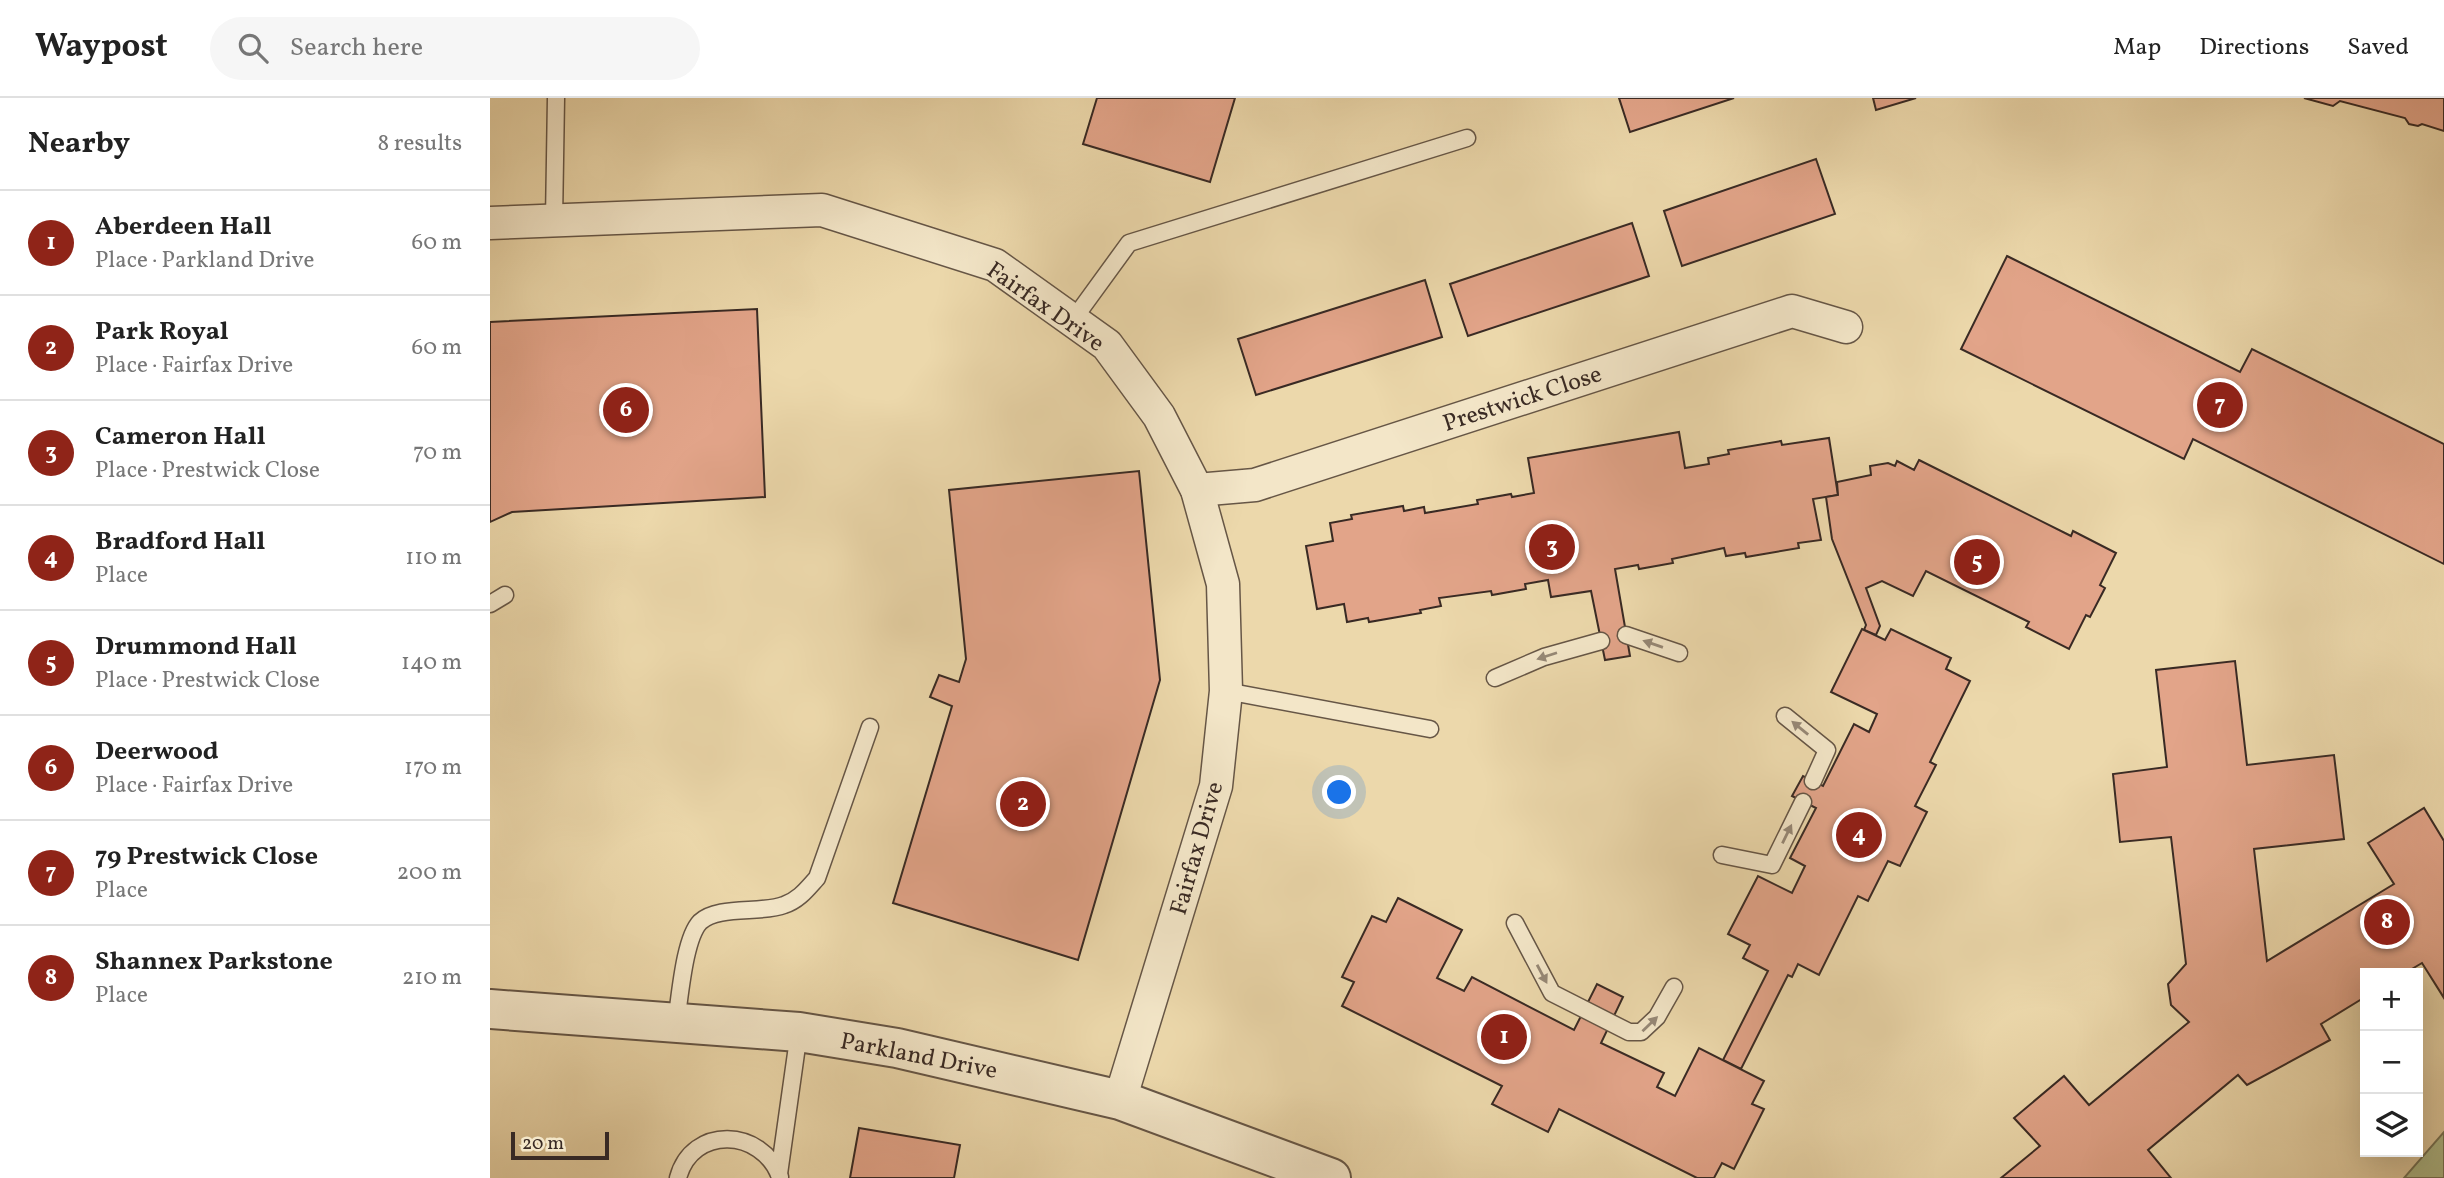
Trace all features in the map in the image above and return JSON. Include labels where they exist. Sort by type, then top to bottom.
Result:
[{"type":"street","name":"Fairfax Drive","points":[[490,223],[822,210],[995,265],[1107,345],[1159,416],[1197,490],[1223,584],[1226,691],[1216,786],[1121,1100]]},
{"type":"street","name":"Prestwick Close","points":[[1197,490],[1255,485],[1792,311],[1846,327]]},
{"type":"street","name":"Parkland Drive","points":[[490,1009],[799,1032],[897,1048],[1121,1100],[1331,1178]]},
{"type":"lane","points":[[554,220],[556,98]]},
{"type":"lane","points":[[1073,320],[1129,243],[1467,138]]},
{"type":"lane","points":[[490,604],[505,595]]},
{"type":"lane","points":[[1626,635],[1679,653]]},
{"type":"lane","points":[[1495,678],[1544,657],[1601,641]]},
{"type":"lane","points":[[1226,691],[1430,729]]},
{"type":"lane","points":[[1785,716],[1827,750],[1813,781]]},
{"type":"lane","points":[[676,1022],[686,954],[699,923],[713,914],[783,906],[801,897],[817,878],[870,727]]},
{"type":"lane","points":[[1722,855],[1772,865],[1803,802]]},
{"type":"lane","points":[[1515,923],[1552,993],[1629,1032],[1642,1032],[1657,1017],[1674,986]]},
{"type":"lane","points":[[780,1176],[799,1032]]},
{"type":"lane","points":[[678,1178],[687,1159],[699,1148],[713,1140],[730,1138],[746,1141],[761,1149],[780,1176]]},
{"type":"green space","points":[[2444,1132],[2444,1178],[2404,1178]]},
{"type":"building","points":[[1097,98],[1235,98],[1210,182],[1083,144]]},
{"type":"building","points":[[1619,98],[1734,98],[1630,132]]},
{"type":"building","points":[[1873,98],[1916,98],[1876,110]]},
{"type":"building","points":[[2304,98],[2444,98],[2444,131],[2422,124],[2409,124],[2405,118],[2340,101],[2333,106]]},
{"type":"building","points":[[1816,159],[1835,214],[1682,266],[1664,211]]},
{"type":"building","points":[[1632,223],[1649,276],[1468,336],[1450,284]]},
{"type":"building","points":[[2007,256],[2240,372],[2252,349],[2444,444],[2444,564],[2193,439],[2184,459],[1961,349]]},
{"type":"building","points":[[1425,280],[1442,337],[1256,395],[1238,339]]},
{"type":"building","points":[[757,309],[765,497],[512,512],[490,522],[490,322]]},
{"type":"building","points":[[1679,432],[1685,468],[1709,464],[1708,458],[1729,454],[1728,450],[1781,441],[1782,445],[1829,438],[1838,495],[1813,499],[1821,540],[1798,543],[1799,548],[1746,557],[1745,553],[1726,556],[1724,548],[1672,559],[1673,563],[1639,569],[1638,565],[1615,569],[1630,656],[1605,660],[1591,591],[1551,597],[1548,580],[1525,584],[1526,589],[1492,595],[1491,591],[1439,598],[1441,606],[1420,610],[1421,613],[1369,622],[1368,618],[1347,622],[1344,604],[1317,609],[1306,546],[1333,541],[1330,523],[1352,519],[1351,515],[1403,506],[1404,511],[1424,507],[1425,513],[1478,504],[1477,500],[1534,493],[1528,458]]},
{"type":"building","points":[[1919,460],[2071,536],[2073,531],[2116,553],[2100,585],[2105,588],[2090,617],[2086,615],[2069,649],[2026,627],[2029,622],[1926,571],[1913,596],[1882,581],[1866,588],[1880,626],[1876,635],[1864,630],[1866,625],[1832,539],[1826,497],[1838,495],[1837,482],[1871,475],[1870,466],[1888,463],[1895,466],[1897,461],[1914,470]]},
{"type":"building","points":[[1139,471],[1160,680],[1078,960],[893,903],[952,706],[930,697],[939,675],[959,682],[966,659],[949,490]]},
{"type":"building","points":[[1862,629],[1885,640],[1891,629],[1951,658],[1946,669],[1970,681],[1930,762],[1936,765],[1915,806],[1927,812],[1900,866],[1888,861],[1868,901],[1858,896],[1819,975],[1798,964],[1792,977],[1788,975],[1741,1069],[1723,1060],[1768,971],[1743,958],[1750,945],[1728,934],[1758,876],[1792,893],[1805,866],[1790,858],[1816,808],[1792,796],[1803,776],[1823,786],[1854,724],[1869,732],[1877,714],[1831,692]]},
{"type":"building","points":[[2235,661],[2247,765],[2334,755],[2344,839],[2254,849],[2267,961],[2394,884],[2368,843],[2424,808],[2444,841],[2444,998],[2422,963],[2414,968],[2360,968],[2360,1000],[2321,1024],[2330,1040],[2247,1085],[2238,1075],[2148,1150],[2171,1178],[2001,1178],[2040,1146],[2014,1118],[2064,1076],[2089,1105],[2189,1022],[2171,1005],[2168,984],[2186,964],[2171,837],[2120,842],[2113,774],[2167,767],[2156,670]]},
{"type":"building","points":[[1398,898],[1462,930],[1437,978],[1464,991],[1472,977],[1574,1030],[1597,984],[1623,997],[1601,1043],[1664,1073],[1657,1087],[1675,1096],[1699,1048],[1764,1081],[1752,1104],[1764,1109],[1734,1169],[1722,1163],[1714,1178],[1697,1178],[1559,1109],[1548,1132],[1492,1104],[1502,1086],[1342,1006],[1354,982],[1342,977],[1372,916],[1386,922]]},
{"type":"building","points":[[859,1128],[960,1145],[954,1178],[850,1178]]},
{"type":"place","name":"79 Prestwick Close","points":[[2220,405]]},
{"type":"place","name":"Deerwood","points":[[626,410]]},
{"type":"place","name":"Cameron Hall","points":[[1552,547]]},
{"type":"place","name":"Drummond Hall","points":[[1977,562]]},
{"type":"place","name":"Park Royal","points":[[1023,804]]},
{"type":"place","name":"Bradford Hall","points":[[1859,835]]},
{"type":"place","name":"Shannex Parkstone","points":[[2387,922]]},
{"type":"place","name":"Aberdeen Hall","points":[[1504,1037]]}]
